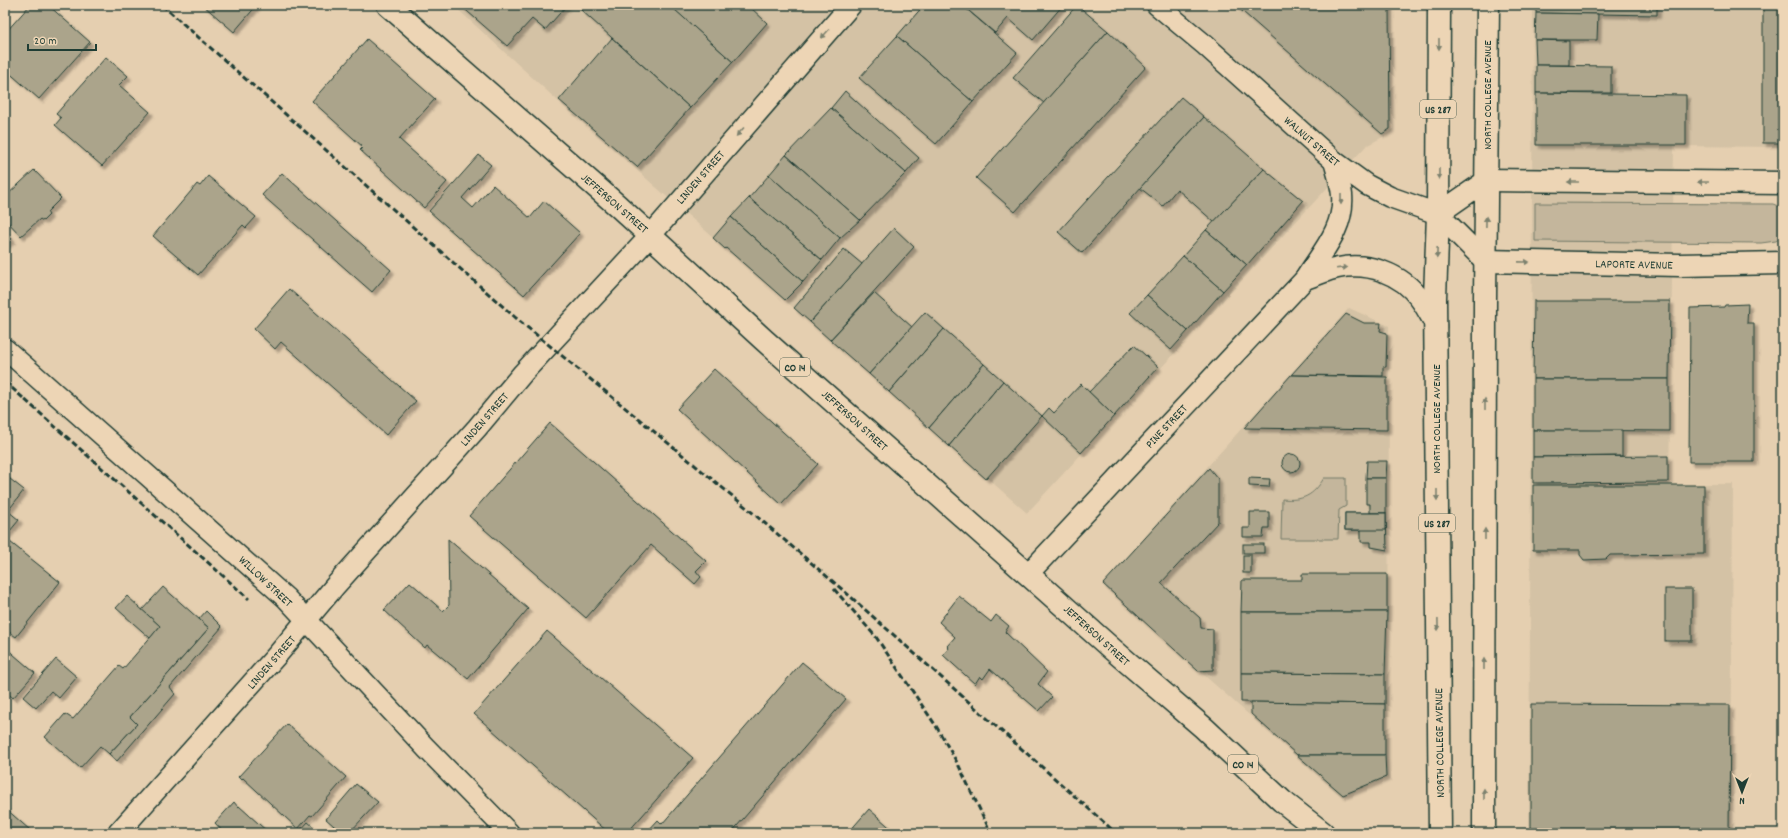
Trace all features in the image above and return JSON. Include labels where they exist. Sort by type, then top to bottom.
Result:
[{"type":"main road","name":"JEFFERSON STREET","points":[[388,5],[651,235],[764,340],[1112,649],[1204,728],[1282,801],[1323,833]]},
{"type":"main road","name":"NORTH COLLEGE AVENUE","points":[[1439,5],[1436,326],[1440,833]]},
{"type":"main road","name":"NORTH COLLEGE AVENUE","points":[[1484,833],[1485,261],[1488,5]]},
{"type":"main road","points":[[1487,180],[1783,183]]},
{"type":"main road","points":[[1680,265],[1713,253],[1783,251]]},
{"type":"main road","name":"LAPORTE AVENUE","points":[[1485,261],[1680,265],[1783,263]]},
{"type":"main road","name":"CO 14","points":[[1282,801],[1296,833]]},
{"type":"street","name":"LINDEN STREET","points":[[125,831],[335,586],[523,373],[651,235],[851,5]]},
{"type":"street","name":"WALNUT STREET","points":[[1157,5],[1205,45],[1334,161],[1367,185],[1378,191],[1438,214]]},
{"type":"street","name":"PINE STREET","points":[[1028,574],[1305,279],[1330,242],[1341,215],[1342,195],[1334,161]]},
{"type":"street","points":[[1485,261],[1438,214],[1487,180]]},
{"type":"street","name":"PINE STREET","points":[[1305,279],[1338,268],[1358,266],[1376,269],[1394,275],[1405,283],[1420,298],[1436,326]]},
{"type":"street","name":"WILLOW STREET","points":[[5,349],[286,598],[426,748],[509,833]]},
{"type":"shaded area","points":[[453,5],[1393,5],[1392,132],[1366,146],[1027,513],[558,101]]},
{"type":"shaded area","points":[[1533,5],[1783,5],[1783,147],[1674,146],[1669,484],[1733,484],[1731,833],[1529,833]]},
{"type":"shaded area","points":[[1535,203],[1773,204],[1783,208],[1783,235],[1776,241],[1761,243],[1535,241]]},
{"type":"shaded area","points":[[1349,308],[1389,326],[1388,778],[1342,797],[1102,585]]},
{"type":"shaded area","points":[[1324,478],[1346,478],[1346,506],[1339,510],[1338,539],[1281,539],[1282,499],[1296,499],[1307,496],[1316,489]]},
{"type":"building","points":[[30,5],[48,5],[90,42],[39,99],[5,69],[5,33]]},
{"type":"building","points":[[203,5],[257,5],[234,32]]},
{"type":"building","points":[[460,5],[567,5],[545,30],[532,19],[507,46]]},
{"type":"building","points":[[586,5],[670,5],[733,62],[690,108],[581,10]]},
{"type":"building","points":[[677,5],[748,5],[767,23],[733,62],[674,9]]},
{"type":"building","points":[[924,5],[962,5],[1017,53],[973,102],[897,36]]},
{"type":"building","points":[[962,5],[1063,5],[1033,40],[1008,18],[995,33]]},
{"type":"building","points":[[1077,5],[1108,31],[1044,103],[1013,78]]},
{"type":"building","points":[[1235,5],[1389,5],[1390,129],[1382,134]]},
{"type":"building","points":[[1536,5],[1657,5],[1657,15],[1536,13]]},
{"type":"building","points":[[1763,5],[1783,5],[1783,143],[1763,143]]},
{"type":"building","points":[[1536,13],[1598,14],[1597,40],[1535,40]]},
{"type":"building","points":[[1108,31],[1146,67],[1015,212],[976,178]]},
{"type":"building","points":[[897,36],[973,102],[936,144],[859,78]]},
{"type":"building","points":[[612,38],[690,108],[637,167],[559,100]]},
{"type":"building","points":[[367,39],[435,99],[399,139],[447,182],[424,208],[360,150],[363,147],[312,101]]},
{"type":"building","points":[[1535,40],[1569,41],[1569,65],[1536,65]]},
{"type":"building","points":[[106,57],[128,76],[119,85],[150,112],[102,166],[55,125],[61,118],[56,114]]},
{"type":"building","points":[[1536,65],[1611,66],[1611,93],[1536,93]]},
{"type":"building","points":[[845,91],[919,158],[906,173],[831,108]]},
{"type":"building","points":[[1536,93],[1686,95],[1686,145],[1536,145]]},
{"type":"building","points":[[1181,97],[1204,117],[1082,253],[1058,232]]},
{"type":"building","points":[[831,108],[906,173],[860,220],[786,155]]},
{"type":"building","points":[[1204,117],[1264,169],[1214,222],[1177,189],[1163,206],[1140,188]]},
{"type":"building","points":[[479,155],[491,165],[462,198],[473,208],[493,185],[530,218],[544,201],[580,233],[524,295],[429,211]]},
{"type":"building","points":[[786,155],[860,220],[840,238],[769,175]]},
{"type":"building","points":[[1264,169],[1303,201],[1247,265],[1206,230]]},
{"type":"building","points":[[34,170],[61,198],[47,212],[49,215],[43,221],[40,219],[21,236],[5,219],[5,197]]},
{"type":"building","points":[[282,173],[391,270],[372,292],[262,195]]},
{"type":"building","points":[[769,175],[840,238],[822,260],[749,198]]},
{"type":"building","points":[[208,176],[256,217],[246,228],[243,225],[198,275],[153,236],[197,184],[200,186]]},
{"type":"building","points":[[749,198],[822,260],[803,282],[731,217]]},
{"type":"building","points":[[731,217],[803,282],[785,300],[713,238]]},
{"type":"building","points":[[894,228],[914,247],[830,340],[810,322]]},
{"type":"building","points":[[1206,230],[1247,265],[1223,291],[1183,256]]},
{"type":"building","points":[[5,231],[12,239],[5,246]]},
{"type":"building","points":[[844,249],[862,264],[810,322],[794,308]]},
{"type":"building","points":[[1183,256],[1223,291],[1188,331],[1147,295]]},
{"type":"building","points":[[289,289],[416,401],[386,435],[281,342],[275,349],[254,329]]},
{"type":"building","points":[[874,293],[912,327],[869,374],[830,340]]},
{"type":"building","points":[[1147,295],[1188,331],[1171,350],[1130,313]]},
{"type":"building","points":[[1534,301],[1670,301],[1669,379],[1533,379]]},
{"type":"building","points":[[1748,304],[1747,323],[1754,323],[1754,462],[1689,462],[1690,308],[1724,307],[1725,305]]},
{"type":"building","points":[[925,312],[944,329],[889,392],[869,374]]},
{"type":"building","points":[[1346,314],[1364,323],[1381,323],[1380,331],[1387,333],[1386,367],[1383,367],[1383,376],[1291,375]]},
{"type":"building","points":[[944,329],[984,364],[929,428],[889,392]]},
{"type":"building","points":[[1134,345],[1158,367],[1114,416],[1089,392]]},
{"type":"building","points":[[984,364],[1003,381],[949,446],[929,428]]},
{"type":"building","points":[[714,369],[818,464],[781,504],[677,409]]},
{"type":"building","points":[[1291,375],[1387,377],[1387,430],[1244,428]]},
{"type":"building","points":[[1533,379],[1669,379],[1669,431],[1533,430]]},
{"type":"building","points":[[1003,381],[1042,416],[986,479],[949,446]]},
{"type":"building","points":[[1081,384],[1114,416],[1081,453],[1042,416],[1049,408],[1054,413]]},
{"type":"building","points":[[550,423],[706,561],[696,571],[701,577],[695,584],[651,545],[586,618],[469,516]]},
{"type":"building","points":[[1533,430],[1622,430],[1622,456],[1533,457]]},
{"type":"building","points":[[1291,454],[1297,457],[1300,463],[1297,469],[1291,472],[1285,469],[1282,463],[1285,457]]},
{"type":"building","points":[[1668,456],[1668,482],[1533,483],[1533,457]]},
{"type":"building","points":[[1367,461],[1387,461],[1386,478],[1366,478]]},
{"type":"building","points":[[1209,468],[1218,479],[1218,522],[1161,583],[1200,618],[1201,628],[1213,629],[1213,670],[1198,671],[1103,584]]},
{"type":"building","points":[[5,475],[24,490],[8,511],[19,520],[5,537]]},
{"type":"building","points":[[1249,478],[1270,479],[1269,487],[1249,486]]},
{"type":"building","points":[[1366,478],[1386,478],[1386,513],[1370,513],[1370,504],[1366,504]]},
{"type":"building","points":[[1533,485],[1704,485],[1704,554],[1610,555],[1606,559],[1584,560],[1580,555],[1580,550],[1533,550]]},
{"type":"building","points":[[1250,512],[1269,512],[1269,528],[1264,528],[1263,537],[1243,537],[1243,528],[1250,528]]},
{"type":"building","points":[[1345,513],[1386,513],[1387,550],[1371,547],[1371,542],[1361,542],[1361,530],[1345,530]]},
{"type":"building","points":[[1345,513],[1386,513],[1386,530],[1345,530]]},
{"type":"building","points":[[5,538],[60,582],[16,637],[5,629],[5,606],[8,602],[5,600]]},
{"type":"building","points":[[448,539],[528,609],[468,679],[427,645],[425,648],[384,610],[410,582],[443,611],[449,605]]},
{"type":"building","points":[[1243,544],[1264,544],[1264,553],[1243,553]]},
{"type":"building","points":[[1243,555],[1251,555],[1251,573],[1243,573]]},
{"type":"building","points":[[1302,574],[1387,574],[1387,612],[1241,612],[1242,580],[1302,580]]},
{"type":"building","points":[[163,587],[209,628],[130,717],[137,724],[109,754],[100,746],[80,768],[45,737],[65,714],[73,719],[119,666],[123,669],[160,626],[142,610]]},
{"type":"building","points":[[1665,589],[1692,589],[1692,641],[1665,641]]},
{"type":"building","points":[[127,596],[160,626],[150,638],[116,608]]},
{"type":"building","points":[[959,596],[991,622],[996,615],[1009,626],[1005,632],[1047,672],[1038,684],[1052,697],[1039,711],[990,669],[983,679],[980,676],[975,684],[943,655],[949,648],[947,646],[955,637],[939,622]]},
{"type":"building","points":[[206,611],[222,627],[170,687],[175,694],[117,761],[109,754],[137,724],[130,717],[209,628],[199,619]]},
{"type":"building","points":[[1241,612],[1387,612],[1385,674],[1241,673]]},
{"type":"building","points":[[547,631],[693,758],[627,833],[609,833],[474,714]]},
{"type":"building","points":[[6,648],[35,673],[13,698],[5,691]]},
{"type":"building","points":[[56,659],[77,677],[59,698],[51,691],[36,708],[23,697]]},
{"type":"building","points":[[802,662],[846,699],[731,833],[646,833],[658,820],[662,824]]},
{"type":"building","points":[[1241,673],[1385,674],[1385,704],[1241,702]]},
{"type":"building","points":[[1251,702],[1385,704],[1385,755],[1297,755],[1251,714]]},
{"type":"building","points":[[1531,704],[1730,705],[1729,833],[1531,833]]},
{"type":"building","points":[[287,724],[346,777],[312,816],[310,815],[298,829],[243,778],[241,780],[238,777]]},
{"type":"building","points":[[1297,755],[1385,755],[1386,777],[1343,795]]},
{"type":"building","points":[[356,784],[378,802],[349,833],[342,833],[326,819]]},
{"type":"building","points":[[234,802],[269,833],[224,833],[215,823]]},
{"type":"building","points":[[5,808],[30,830],[27,833],[5,833]]},
{"type":"building","points":[[869,809],[896,833],[848,833]]},
{"type":"building","points":[[308,822],[321,833],[298,833]]},
{"type":"railway","points":[[162,5],[516,318],[747,508],[851,597],[1116,833]]},
{"type":"railway","points":[[5,382],[249,599]]},
{"type":"railway","points":[[834,589],[876,637],[936,726],[959,766],[991,833]]}]
